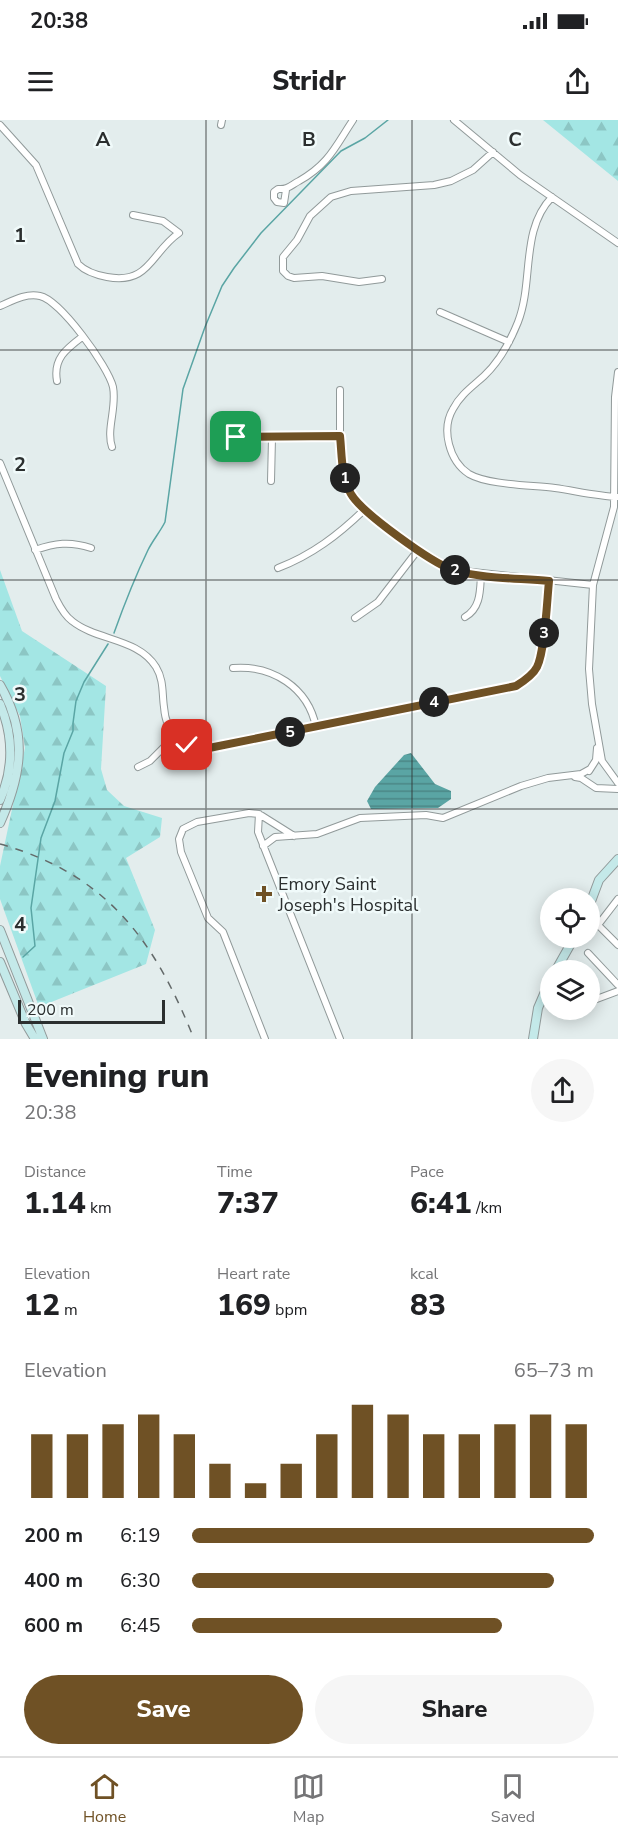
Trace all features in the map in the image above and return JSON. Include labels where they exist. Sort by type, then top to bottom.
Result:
[{"type":"main road","points":[[0,685],[13,714],[19,749],[15,787],[0,823]]},
{"type":"main road","points":[[0,704],[8,730],[10,752],[8,772],[0,800]]},
{"type":"main road","points":[[596,888],[599,880],[618,859]]},
{"type":"main road","points":[[0,930],[1,941],[43,1039]]},
{"type":"main road","points":[[1,964],[34,1039]]},
{"type":"main road","points":[[533,1039],[540,1003]]},
{"type":"street","points":[[286,190],[315,172],[328,160],[353,120]]},
{"type":"street","points":[[454,120],[552,197],[618,243]]},
{"type":"street","points":[[0,124],[36,165],[78,264],[84,270],[119,279],[134,276],[147,267],[171,238],[178,233],[163,221],[133,215]]},
{"type":"street","points":[[382,279],[359,282],[322,276],[294,278],[283,271],[282,258],[297,240],[310,216],[331,197],[351,191],[434,185],[451,181],[473,170],[493,152]]},
{"type":"street","points":[[552,197],[541,208],[535,222],[531,237],[524,304],[509,342],[492,368],[469,388],[454,406],[447,428],[454,458],[470,474],[482,478],[616,497]]},
{"type":"street","points":[[0,306],[21,297],[42,296],[54,303],[82,337],[104,365],[113,387],[114,406],[110,437],[112,447]]},
{"type":"street","points":[[440,312],[509,342]]},
{"type":"street","points":[[57,381],[58,359],[82,337]]},
{"type":"street","points":[[618,372],[615,397],[616,497],[593,585],[589,669],[597,735],[604,764],[618,783]]},
{"type":"street","points":[[340,390],[343,468],[351,494],[364,510],[418,550],[454,570],[481,575],[593,585]]},
{"type":"street","points":[[236,437],[340,436]]},
{"type":"street","points":[[271,481],[272,438]]},
{"type":"street","points":[[0,463],[56,599],[73,622],[87,630],[135,648],[147,656],[156,667],[163,691],[166,720],[175,736],[187,745],[196,748],[209,748],[516,686],[537,667],[541,653],[549,581]]},
{"type":"street","points":[[278,568],[318,549],[364,510]]},
{"type":"street","points":[[35,550],[63,543],[91,548]]},
{"type":"street","points":[[355,618],[378,602],[418,550]]},
{"type":"street","points":[[465,616],[473,611],[477,604],[481,575]]},
{"type":"street","points":[[233,668],[260,670],[296,688],[311,708],[316,727]]},
{"type":"street","points":[[590,783],[588,775],[597,756],[597,735]]},
{"type":"street","points":[[138,767],[150,760],[175,736]]},
{"type":"street","points":[[263,846],[275,837],[317,834],[360,818],[426,815],[443,818],[521,786],[548,778],[580,774],[604,764]]},
{"type":"street","points":[[563,776],[581,778],[597,788],[618,789]]},
{"type":"street","points":[[265,1039],[223,932],[208,918],[178,843],[183,829],[197,822],[249,813],[259,814],[294,836]]},
{"type":"street","points":[[259,814],[258,832],[263,846],[340,1039]]},
{"type":"street","points":[[600,922],[618,899]]},
{"type":"street","points":[[600,927],[617,942]]},
{"type":"street","points":[[588,953],[618,984]]},
{"type":"street","points":[[600,998],[618,991]]},
{"type":"green space","points":[[543,120],[618,120],[618,181]]},
{"type":"green space","points":[[0,570],[22,631],[106,686],[101,769],[107,790],[124,806],[162,818],[160,837],[126,858],[155,930],[146,964],[39,1007],[0,899],[0,866],[25,748],[20,716],[0,676]]},
{"type":"shaded area","points":[[411,753],[435,784],[451,791],[451,799],[438,808],[371,809],[367,801],[375,787],[404,755]]},
{"type":"waterway","points":[[114,633],[143,560],[165,522],[183,389],[222,286],[261,233],[341,151],[365,138],[388,120]]},
{"type":"waterway","points":[[23,957],[35,946],[31,908],[41,838],[55,801],[64,753],[73,731],[76,701],[84,682],[108,644]]},
{"type":"railway","points":[[0,844],[37,857],[70,873],[98,893],[122,916],[144,942],[162,971],[194,1039]]},
{"type":"place","name":"Emory Saint Joseph's Hospital","points":[[264,894]]},
{"type":"route","points":[[187,745],[209,748],[516,686],[531,675],[537,667],[541,653],[549,581],[481,575],[454,570],[418,550],[357,503],[347,486],[340,436],[236,437]]}]
